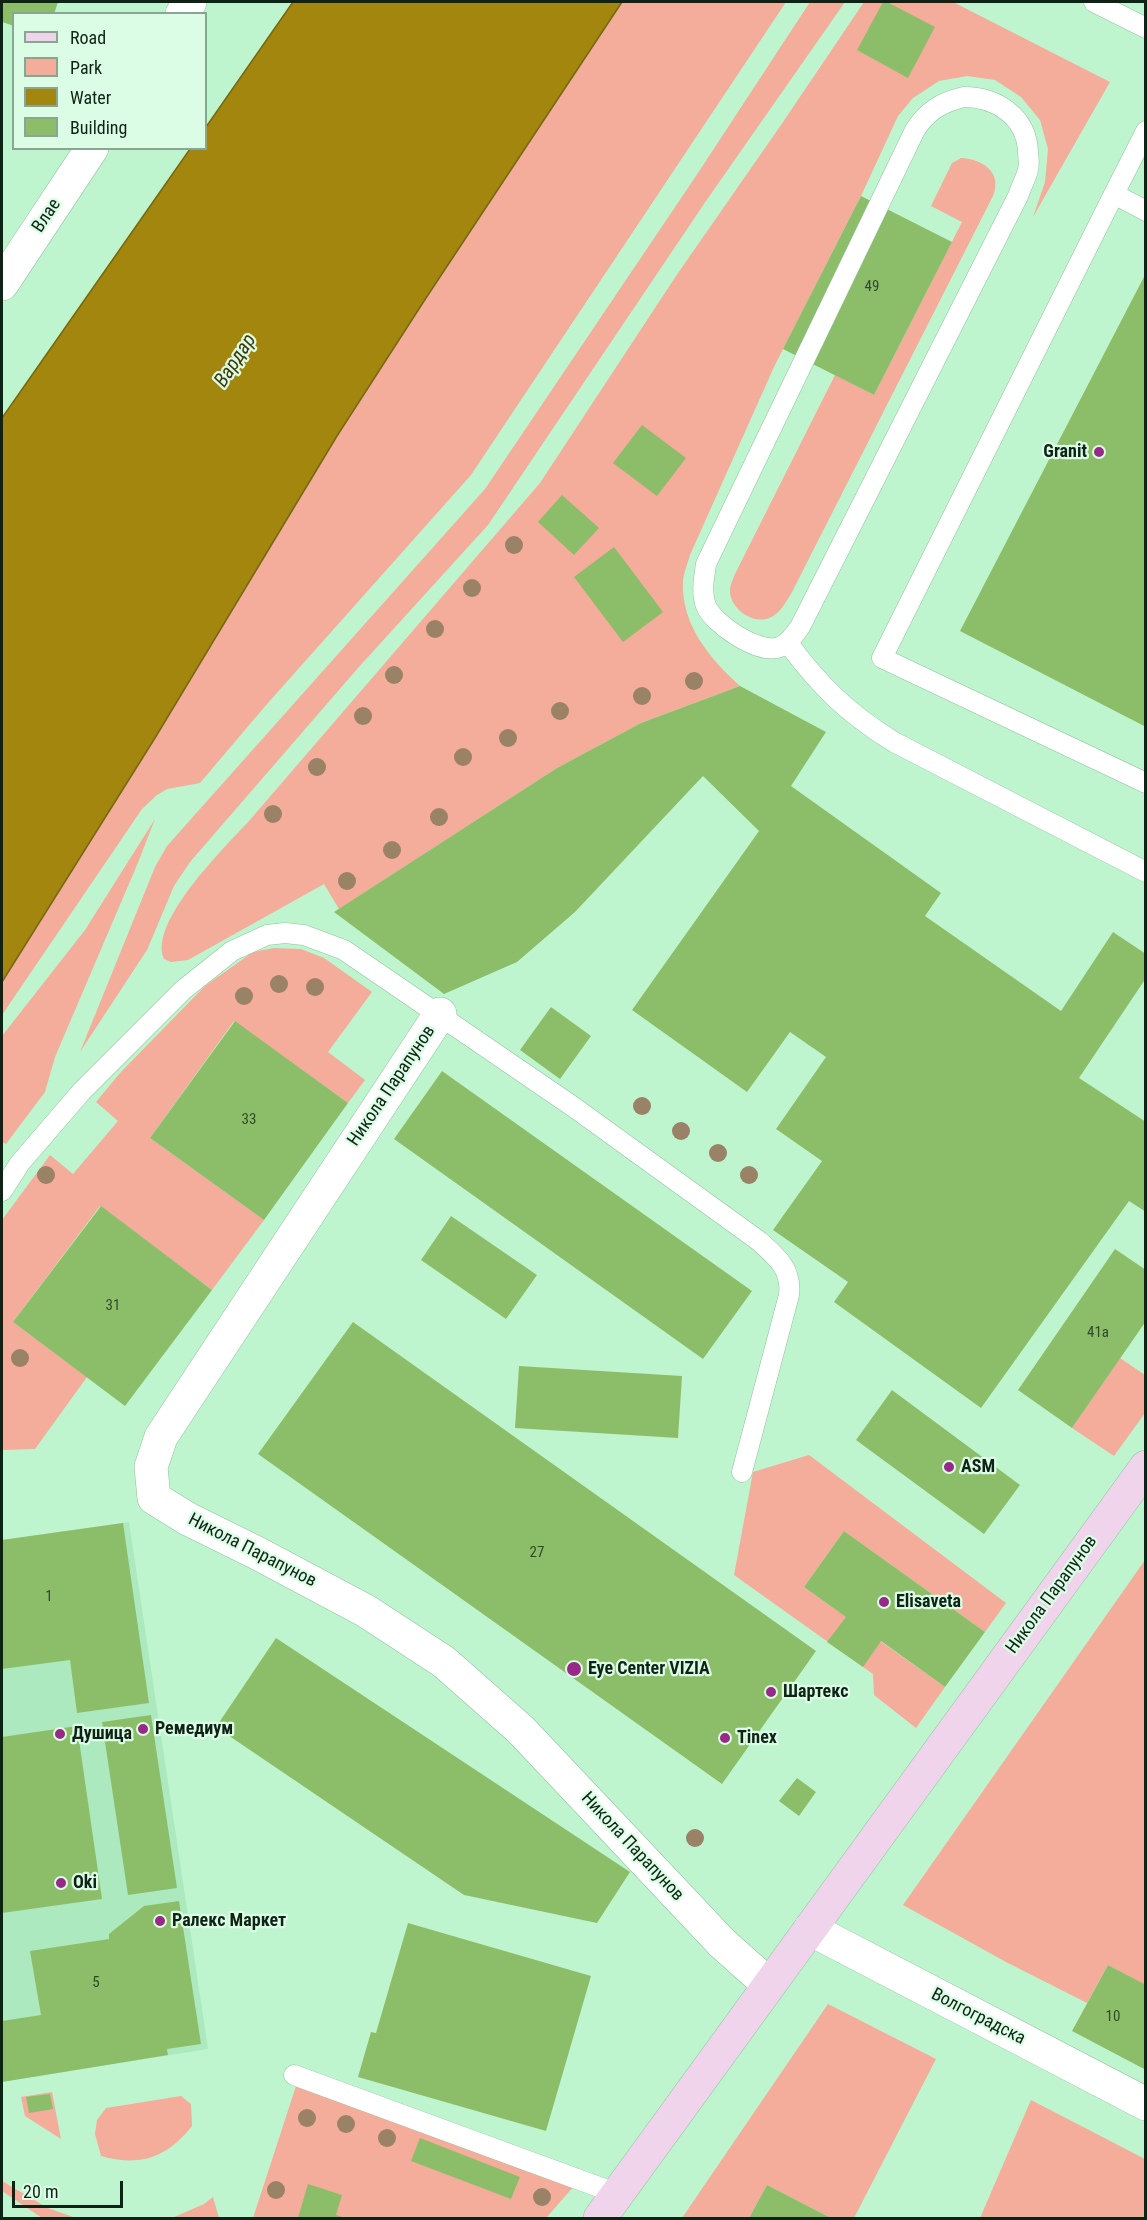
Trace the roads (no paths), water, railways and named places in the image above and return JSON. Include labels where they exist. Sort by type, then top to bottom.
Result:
[{"type":"street","name":"Влае","points":[[2,284],[91,150]]},
{"type":"street","name":"Никола Парапунов","points":[[440,1014],[160,1437],[151,1467],[154,1498],[188,1519],[258,1553],[366,1611],[444,1662],[521,1730],[722,1943],[769,1985]]},
{"type":"street","name":"Никола Парапунов","points":[[609,2206],[893,1812],[1146,1467]]},
{"type":"street","name":"Волгоградска","points":[[810,1929],[1146,2104]]},
{"type":"lane","points":[[1094,2],[1146,28]]},
{"type":"lane","points":[[979,97],[993,102],[1009,111],[1021,125],[1028,145],[1029,168],[1018,196],[800,627],[788,642],[780,647],[763,648],[742,638],[713,618],[705,604],[703,588],[706,564],[915,130],[924,116],[950,100],[979,97]]},
{"type":"lane","points":[[1146,131],[882,658],[1146,783]]},
{"type":"lane","points":[[1114,194],[1146,211]]},
{"type":"lane","points":[[788,642],[810,672],[863,723],[894,742],[1146,872]]},
{"type":"lane","name":"Никола Парапунов","points":[[2,1191],[20,1164],[82,1091],[183,990],[232,951],[267,935],[285,933],[304,935],[324,941],[344,950],[575,1108],[759,1241],[780,1260],[788,1272],[791,1283],[789,1295],[742,1472]]},
{"type":"lane","points":[[294,2076],[609,2206]]},
{"type":"water","name":"Вардар","points":[[293,2],[622,2],[337,436],[155,738],[2,982],[2,418],[189,150],[207,150],[207,126]]},
{"type":"place","name":"Granit","points":[[1099,452]]},
{"type":"place","name":"ASM","points":[[949,1467]]},
{"type":"place","name":"Elisaveta","points":[[884,1602]]},
{"type":"place","name":"Eye Center VIZIA","points":[[574,1669]]},
{"type":"place","name":"Шартекс","points":[[771,1692]]},
{"type":"place","name":"Ремедиум","points":[[143,1729]]},
{"type":"place","name":"Душица","points":[[60,1734]]},
{"type":"place","name":"Tinex","points":[[725,1738]]},
{"type":"place","name":"Oki","points":[[61,1883]]},
{"type":"place","name":"Ралекс Маркет","points":[[160,1921]]}]
